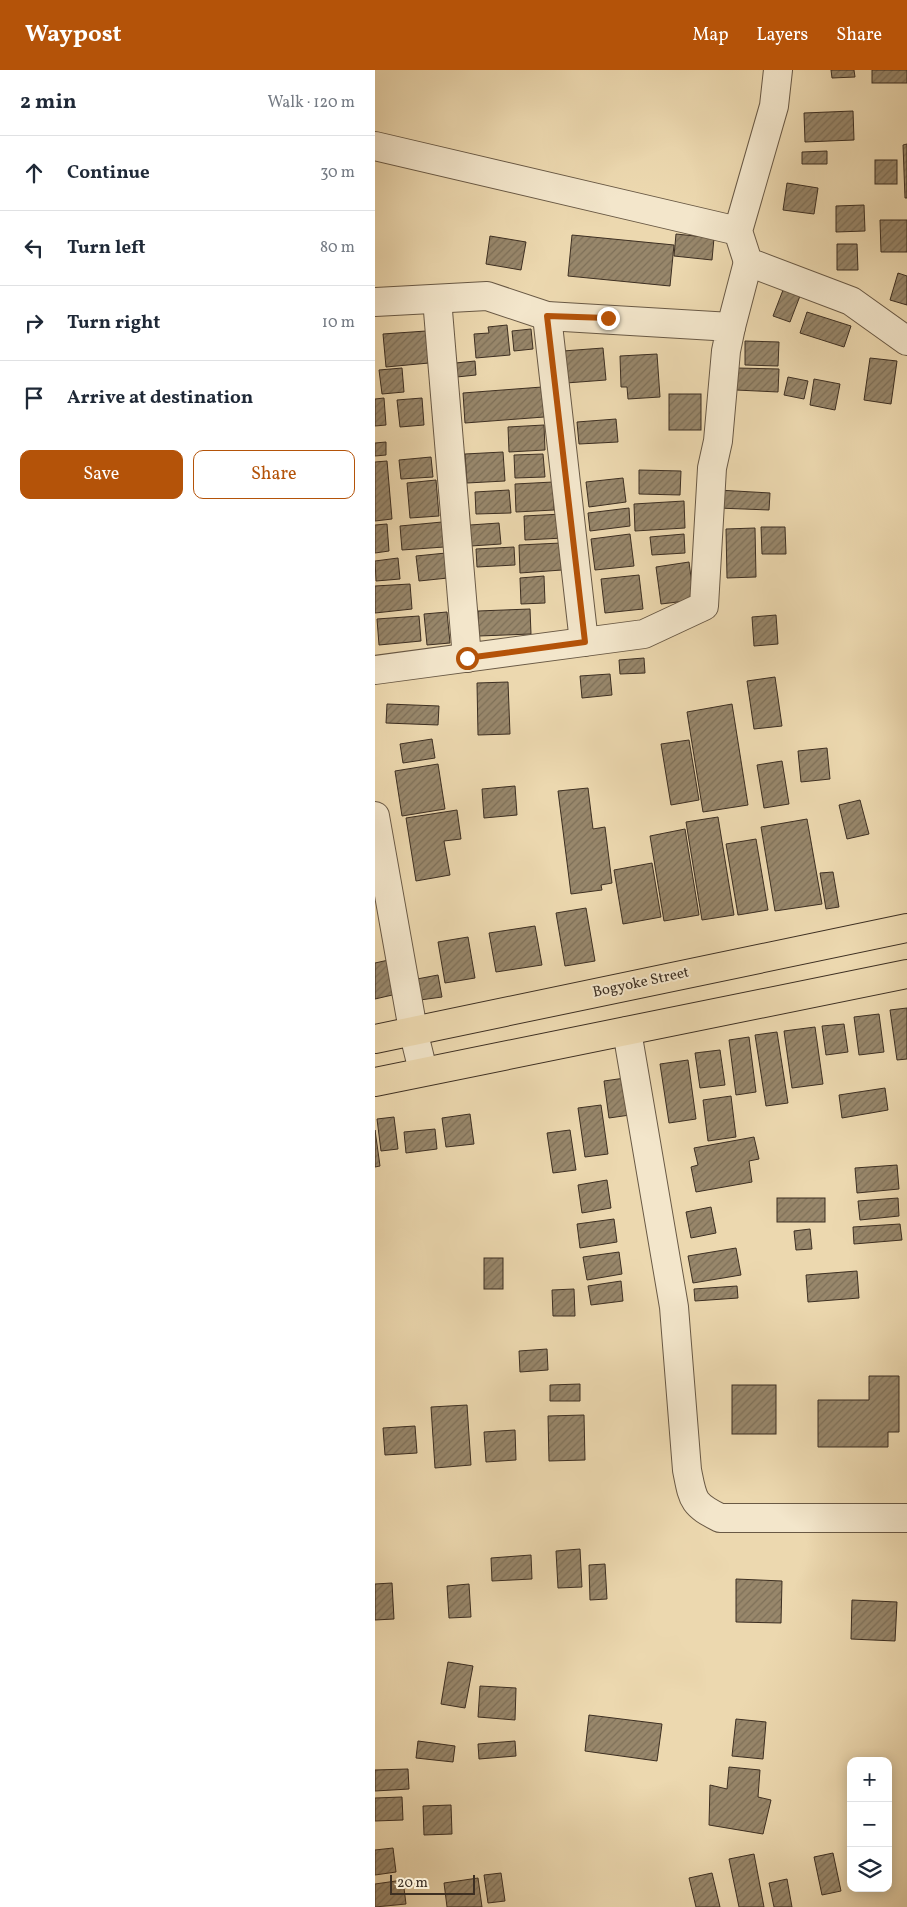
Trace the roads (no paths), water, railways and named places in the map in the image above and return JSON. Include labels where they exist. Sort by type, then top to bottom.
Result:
[{"type":"main road","name":"Bogyoke Street","points":[[375,1039],[907,928]]},
{"type":"main road","points":[[375,1082],[907,974]]},
{"type":"street","points":[[375,670],[643,634],[704,606],[712,468],[718,440],[726,352],[748,262],[738,231],[774,106],[778,70]]},
{"type":"street","points":[[375,146],[738,231]]},
{"type":"street","points":[[748,262],[851,301],[907,341]]},
{"type":"street","points":[[375,302],[487,296],[547,316],[731,327]]},
{"type":"street","points":[[437,299],[467,658]]},
{"type":"street","points":[[547,316],[585,642]]},
{"type":"street","points":[[375,816],[413,1030],[423,1071]]},
{"type":"street","points":[[627,1031],[674,1307],[687,1470],[692,1496],[701,1508],[720,1518],[907,1518]]}]
